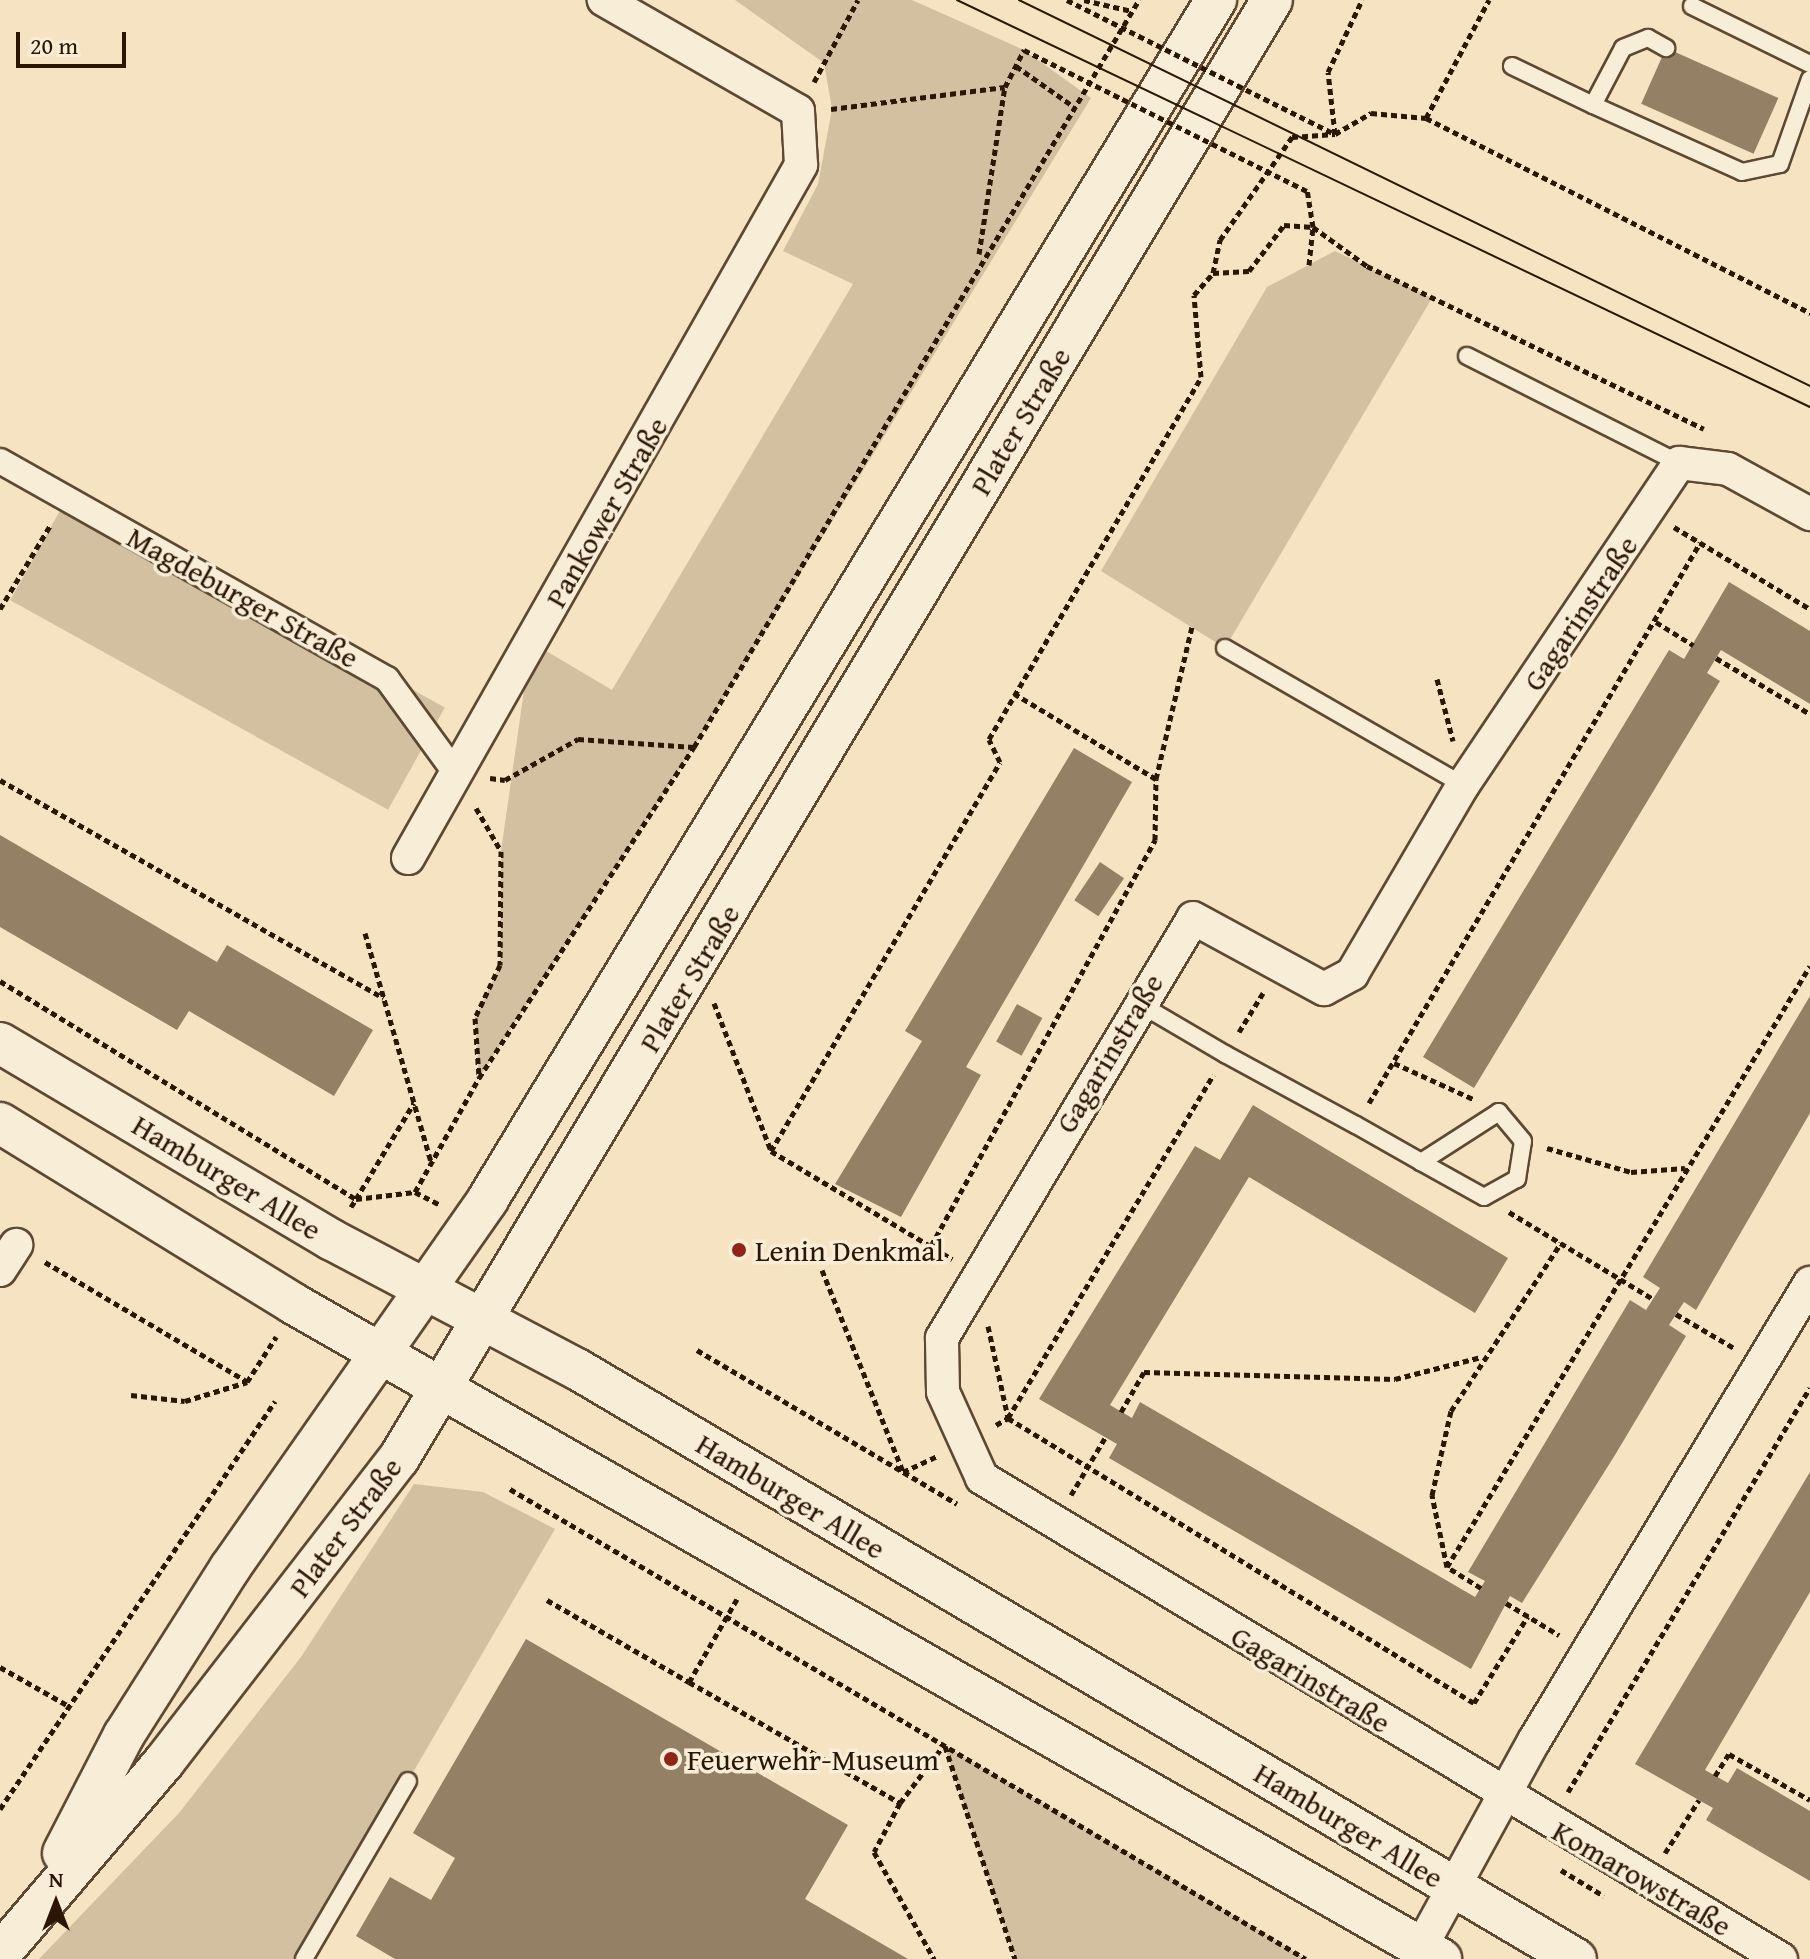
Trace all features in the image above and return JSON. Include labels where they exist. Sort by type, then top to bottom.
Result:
[{"type":"street","points":[[604,0],[798,111]]},
{"type":"street","name":"Plater Straße","points":[[35,1906],[132,1722],[230,1568],[488,1199],[1216,0]]},
{"type":"street","name":"Plater Straße","points":[[0,1954],[35,1906],[164,1762],[399,1458],[485,1321],[1272,0]]},
{"type":"street","name":"Pankower Straße","points":[[408,858],[454,771],[801,165],[798,111]]},
{"type":"street","name":"Magdeburger Straße","points":[[0,461],[387,679],[454,771]]},
{"type":"street","points":[[1679,463],[1728,469],[1810,514]]},
{"type":"street","name":"Gagarinstraße","points":[[1504,1797],[982,1478],[962,1445],[943,1392],[942,1338],[976,1273],[1138,1003],[1193,918],[1324,989],[1352,974],[1463,785],[1679,463]]},
{"type":"street","name":"Hamburger Allee","points":[[0,1043],[485,1321],[1576,1959]]},
{"type":"street","points":[[0,1123],[382,1352],[758,1563],[1431,1953],[1455,1888],[1504,1797],[1587,1652],[1810,1283]]},
{"type":"street","name":"Komarowstraße","points":[[1504,1797],[1781,1959]]},
{"type":"lane","points":[[1692,6],[1810,64]]},
{"type":"lane","points":[[1593,105],[1623,48],[1648,38],[1666,48]]},
{"type":"lane","points":[[1512,66],[1742,172],[1780,164],[1810,79]]},
{"type":"lane","points":[[1467,356],[1679,463]]},
{"type":"lane","points":[[1225,648],[1463,785]]},
{"type":"lane","points":[[1138,1003],[1225,1054],[1484,1197],[1517,1179],[1523,1141],[1499,1112],[1421,1162]]},
{"type":"lane","points":[[304,1959],[408,1781]]},
{"type":"path","points":[[798,111],[858,0]]},
{"type":"path","points":[[1067,0],[1335,134]]},
{"type":"path","points":[[1084,0],[1132,11]]},
{"type":"path","points":[[415,1192],[479,1078],[694,747],[979,259],[1139,0]]},
{"type":"path","points":[[1335,134],[1328,72],[1362,0]]},
{"type":"path","points":[[1426,118],[1489,0]]},
{"type":"path","points":[[979,259],[1005,87],[1024,50],[1307,191],[1313,227],[1309,265]]},
{"type":"path","points":[[1016,66],[1073,106]]},
{"type":"path","points":[[798,111],[1005,87]]},
{"type":"path","points":[[771,1151],[1000,762],[989,739],[1201,377],[1194,295],[1213,273],[1220,240],[1292,137],[1335,134],[1371,113],[1426,118],[1810,313]]},
{"type":"path","points":[[1213,273],[1249,271],[1284,225],[1313,227],[1367,266],[1637,397]]},
{"type":"path","points":[[0,609],[67,498]]},
{"type":"path","points":[[1648,511],[1810,609]]},
{"type":"path","points":[[1356,1125],[1700,543]]},
{"type":"path","points":[[1656,622],[1693,645]]},
{"type":"path","points":[[931,1246],[1155,840],[1156,779],[1192,627]]},
{"type":"path","points":[[1716,658],[1810,714]]},
{"type":"path","points":[[1437,679],[1463,785]]},
{"type":"path","points":[[1015,694],[1156,779]]},
{"type":"path","points":[[454,771],[505,780],[578,739],[694,747]]},
{"type":"path","points":[[454,771],[501,851],[500,965],[475,1018],[479,1078]]},
{"type":"path","points":[[0,780],[383,998]]},
{"type":"path","points":[[365,933],[431,1161]]},
{"type":"path","points":[[699,962],[771,1151],[976,1273],[1008,1418],[1474,1703],[1528,1616]]},
{"type":"path","points":[[822,1270],[903,1472],[962,1445],[1008,1418],[1280,965]]},
{"type":"path","points":[[1447,1567],[1685,1168],[1810,966]]},
{"type":"path","points":[[0,981],[356,1199],[414,1103]]},
{"type":"path","points":[[1394,1063],[1499,1112]]},
{"type":"path","points":[[1523,1141],[1631,1172],[1685,1168]]},
{"type":"path","points":[[1484,1197],[1653,1299]]},
{"type":"path","points":[[1481,1588],[1447,1567],[1432,1495],[1451,1411],[1482,1357],[1561,1243]]},
{"type":"path","points":[[8,1257],[247,1382],[185,1401],[131,1395]]},
{"type":"path","points":[[1676,1314],[1761,1365]]},
{"type":"path","points":[[1121,1412],[1144,1372],[1395,1379],[1482,1357]]},
{"type":"path","points":[[1549,1824],[1810,1388]]},
{"type":"path","points":[[0,1809],[67,1705],[275,1401]]},
{"type":"path","points":[[510,1489],[1306,1959]]},
{"type":"path","points":[[689,1682],[758,1563]]},
{"type":"path","points":[[547,1600],[900,1803]]},
{"type":"path","points":[[1506,1603],[1587,1652]]},
{"type":"path","points":[[0,1667],[67,1705]]},
{"type":"path","points":[[934,1959],[874,1852],[900,1803],[944,1745]]},
{"type":"path","points":[[944,1745],[1015,1959]]},
{"type":"path","points":[[1715,1776],[1729,1754],[1810,1800]]},
{"type":"path","points":[[1647,1881],[1699,1800]]},
{"type":"shaded area","points":[[735,0],[912,0],[1024,50],[1091,98],[694,747],[479,1078],[475,1018],[500,965],[501,851],[531,642],[612,690],[853,284],[783,251],[818,184],[832,109],[824,63]]},
{"type":"shaded area","points":[[1335,251],[1432,298],[1225,648],[1101,571],[1267,287]]},
{"type":"shaded area","points":[[67,498],[445,707],[388,810],[10,600]]},
{"type":"shaded area","points":[[414,1484],[483,1492],[555,1529],[304,1959],[39,1959],[179,1813],[301,1657]]},
{"type":"shaded area","points":[[944,1745],[1259,1930],[1306,1959],[1015,1959]]},
{"type":"building","points":[[1666,48],[1778,98],[1754,154],[1641,104]]},
{"type":"building","points":[[1729,582],[1810,631],[1810,704],[1721,650],[1707,673],[1720,681],[1474,1088],[1423,1057],[1669,650],[1684,659]]},
{"type":"building","points":[[1074,748],[1132,782],[966,1067],[981,1075],[901,1217],[835,1184],[922,1041],[905,1031]]},
{"type":"building","points":[[0,835],[217,962],[227,945],[373,1030],[334,1096],[189,1011],[177,1030],[0,927]]},
{"type":"building","points":[[1100,862],[1124,878],[1098,916],[1074,900]]},
{"type":"building","points":[[1810,996],[1810,1113],[1696,1310],[1684,1302],[1669,1325],[1686,1336],[1615,1455],[1522,1603],[1510,1596],[1471,1669],[1109,1458],[1117,1444],[1039,1399],[1195,1146],[1220,1160],[1253,1105],[1508,1258],[1475,1313],[1249,1177],[1110,1405],[1132,1418],[1140,1402],[1475,1597],[1485,1581],[1468,1572],[1630,1300],[1646,1310],[1660,1288],[1643,1277]]},
{"type":"building","points":[[1017,1004],[1042,1018],[1022,1056],[996,1042]]},
{"type":"building","points":[[1810,1472],[1810,1592],[1705,1770],[1728,1783],[1737,1768],[1810,1811],[1810,1881],[1706,1820],[1713,1808],[1635,1764]]},
{"type":"building","points":[[526,1639],[848,1825],[805,1899],[908,1959],[395,1959],[356,1936],[390,1877],[431,1900],[455,1858],[413,1833]]},
{"type":"tram line","points":[[957,0],[1810,407]]},
{"type":"tram line","points":[[1019,0],[1810,386]]},
{"type":"place","name":"Lenin Denkmal","points":[[739,1250]]},
{"type":"place","name":"Feuerwehr-Museum","points":[[671,1759]]}]
